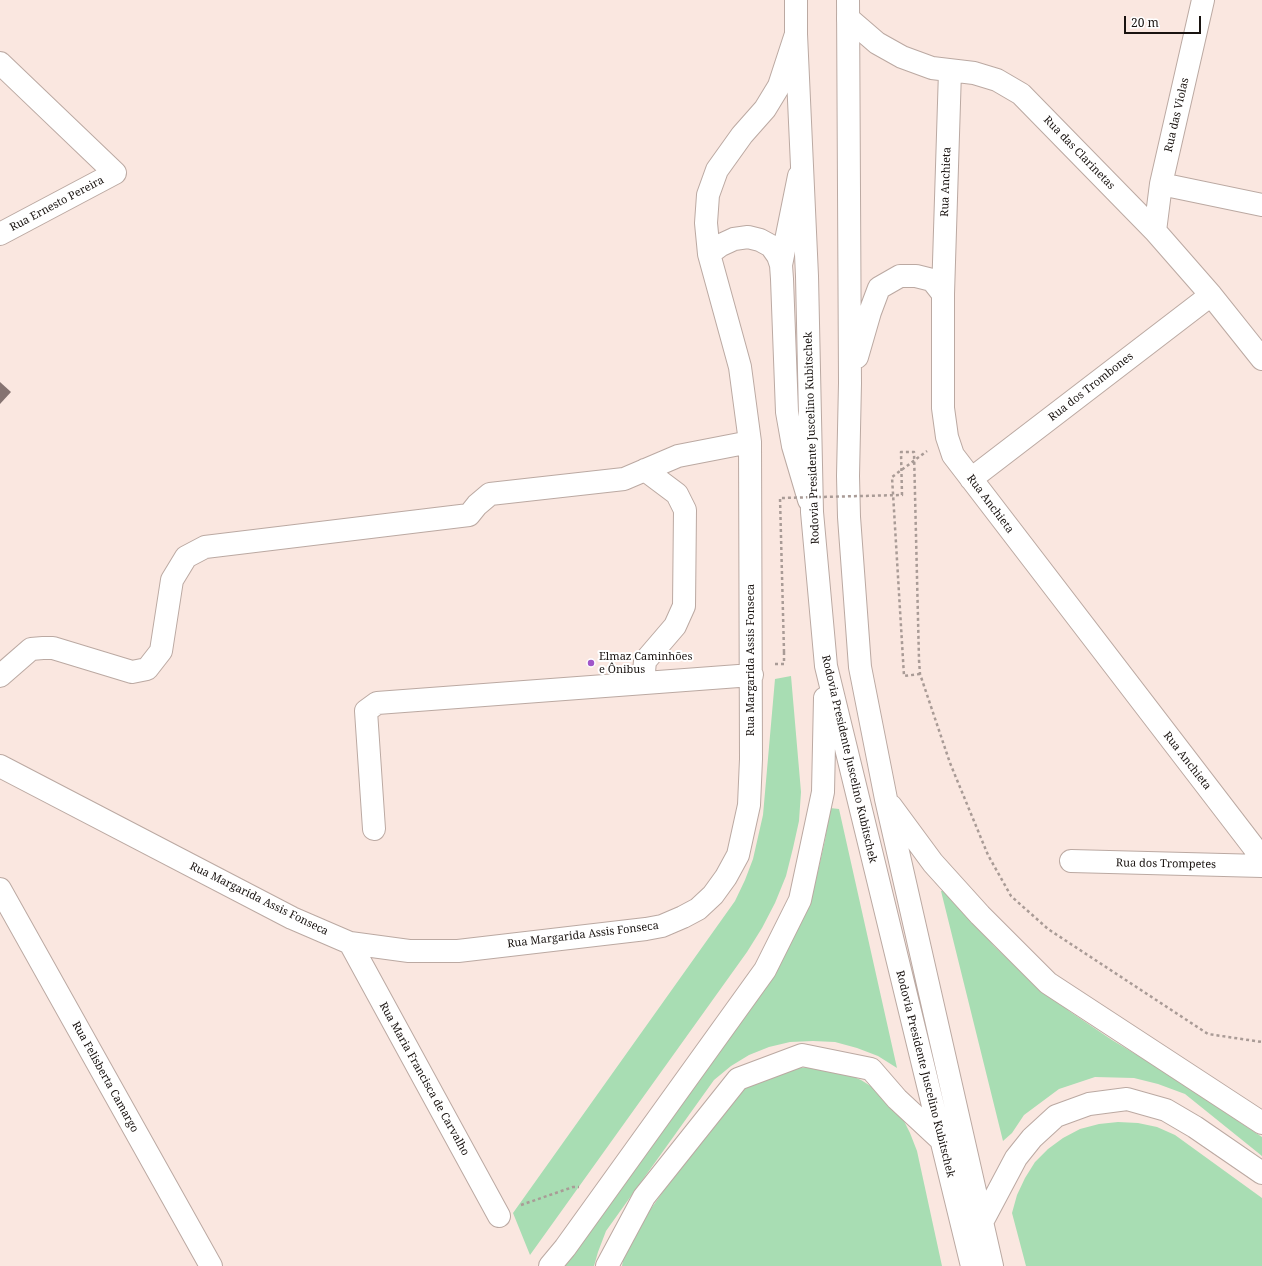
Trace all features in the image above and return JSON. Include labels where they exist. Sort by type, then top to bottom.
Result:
[{"type":"main road","name":"Rodovia Presidente Juscelino Kubitschek","points":[[796,0],[796,34],[807,276],[812,512],[826,666],[972,1266]]},
{"type":"main road","name":"Rua das Violas","points":[[1154,231],[1161,184],[1203,0]]},
{"type":"main road","name":"Rodovia Presidente Juscelino Kubitschek","points":[[848,9],[850,383],[848,476],[849,517],[860,667],[886,799],[992,1266]]},
{"type":"main road","name":"Rua das Clarinetas","points":[[848,9],[877,43],[902,57],[932,68],[974,73],[997,80],[1021,94],[1154,231],[1211,294],[1262,359]]},
{"type":"main road","name":"Rua Margarida Assis Fonseca","points":[[0,766],[292,918],[350,943],[409,951],[458,951],[646,929],[662,926],[698,909],[713,895],[726,877],[738,855],[749,806],[751,759],[752,675],[750,442],[740,367],[709,254],[706,223],[708,195],[717,170],[742,135],[765,109],[779,86],[796,34]]},
{"type":"main road","name":"Rua Ernesto Pereira","points":[[0,63],[115,173],[0,234]]},
{"type":"main road","name":"Rua Anchieta","points":[[950,71],[943,294],[943,408],[947,437],[952,455],[1262,858]]},
{"type":"main road","points":[[802,161],[781,265],[787,412],[793,446],[812,512]]},
{"type":"main road","points":[[1161,184],[1262,205]]},
{"type":"main road","points":[[709,254],[721,245],[734,239],[748,238],[760,240],[771,246],[778,256],[781,265]]},
{"type":"main road","points":[[850,383],[870,312],[879,288],[900,276],[916,276],[932,280],[943,294]]},
{"type":"main road","name":"Rua dos Trombones","points":[[971,479],[1211,294]]},
{"type":"main road","points":[[0,676],[30,649],[43,648],[54,648],[132,672],[147,669],[161,651],[172,580],[186,557],[205,547],[469,515],[477,505],[490,494],[624,479],[678,456],[750,442]]},
{"type":"main road","points":[[644,683],[645,661],[675,626],[684,606],[685,510],[677,494],[645,470]]},
{"type":"main road","points":[[550,1266],[565,1248],[766,970],[800,900],[823,792],[826,666]]},
{"type":"main road","points":[[374,829],[366,711],[377,703],[752,675]]},
{"type":"main road","points":[[886,799],[932,863],[980,915],[1048,983],[1262,1124]]},
{"type":"main road","name":"Rua dos Trompetes","points":[[1071,861],[1262,866]]},
{"type":"main road","name":"Rua Felisberta Camargo","points":[[0,889],[210,1266]]},
{"type":"main road","name":"Rua Maria Francisca de Carvalho","points":[[350,943],[499,1216]]},
{"type":"main road","points":[[607,1266],[644,1197],[738,1079],[802,1055],[871,1069],[897,1099],[940,1139]]},
{"type":"main road","points":[[982,1222],[1016,1158],[1032,1138],[1056,1116],[1089,1104],[1127,1099],[1166,1110],[1262,1173]]},
{"type":"path","points":[[920,674],[904,676],[892,477],[947,437]]},
{"type":"path","points":[[784,652],[780,498],[902,495],[901,452],[914,452],[920,674],[950,763],[988,855],[1011,896],[1048,929],[1208,1034],[1262,1042]]},
{"type":"path","points":[[499,1216],[526,1202],[573,1187],[609,1187]]},
{"type":"green space","points":[[791,676],[801,792],[799,821],[786,876],[775,903],[747,952],[530,1255],[513,1213],[735,901],[745,880],[753,859],[763,815],[775,679]]},
{"type":"green space","points":[[830,808],[839,809],[897,1068],[878,1056],[835,1042],[790,1042],[769,1047],[749,1055],[731,1066],[714,1080],[606,1231],[594,1266],[559,1266],[808,902],[818,871]]},
{"type":"green space","points":[[947,890],[994,946],[1028,978],[1069,1011],[1112,1040],[1157,1067],[1262,1137],[1262,1156],[1185,1094],[1158,1084],[1134,1078],[1095,1077],[1059,1089],[1024,1115],[1012,1133],[1003,1141],[941,891]]},
{"type":"green space","points":[[809,1067],[845,1073],[861,1080],[877,1090],[902,1117],[917,1151],[942,1266],[622,1266],[624,1254],[640,1224],[727,1102],[740,1090],[756,1080],[790,1069]]},
{"type":"green space","points":[[1118,1122],[1138,1123],[1157,1127],[1175,1135],[1262,1198],[1262,1266],[1026,1266],[1012,1213],[1017,1195],[1035,1162],[1048,1149],[1063,1138],[1080,1129],[1099,1124]]},
{"type":"building","points":[[0,382],[11,392],[0,404]]},
{"type":"place","name":"Elmaz Caminhões e Ônibus","points":[[591,663]]}]
